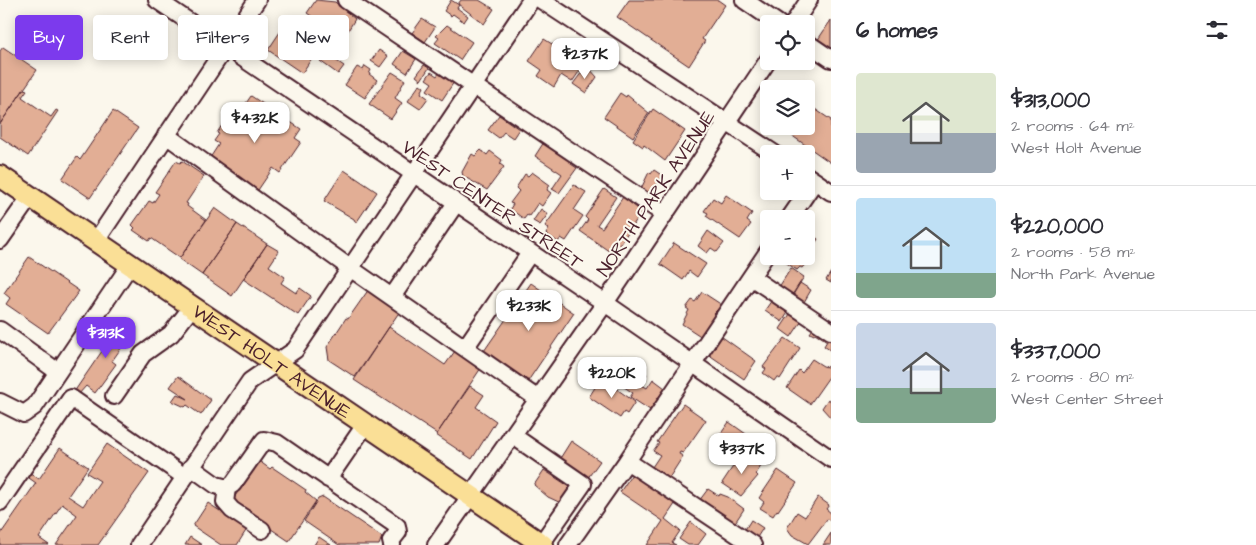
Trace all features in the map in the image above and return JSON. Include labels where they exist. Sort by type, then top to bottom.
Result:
[{"type":"main road","name":"WEST HOLT AVENUE","points":[[0,176],[470,495],[535,542]]},
{"type":"street","name":"WEST CENTER STREET","points":[[157,0],[179,15]]},
{"type":"street","points":[[246,15],[257,0]]},
{"type":"street","points":[[346,0],[664,214]]},
{"type":"street","points":[[139,545],[250,381],[295,350],[531,0]]},
{"type":"street","points":[[542,0],[762,145]]},
{"type":"street","points":[[744,0],[766,15]]},
{"type":"street","points":[[799,15],[809,0]]},
{"type":"street","points":[[815,48],[831,59]]},
{"type":"street","points":[[96,242],[215,60]]},
{"type":"street","name":"WEST CENTER STREET","points":[[245,60],[605,303],[831,459]]},
{"type":"street","name":"NORTH PARK AVENUE","points":[[436,545],[605,303],[762,70]]},
{"type":"street","points":[[166,135],[350,268],[538,399]]},
{"type":"street","points":[[815,181],[831,192]]},
{"type":"street","points":[[0,240],[30,196]]},
{"type":"street","points":[[392,297],[456,203]]},
{"type":"street","points":[[465,348],[530,253]]},
{"type":"street","points":[[568,545],[627,461],[760,263]]},
{"type":"street","points":[[0,402],[24,414],[35,406],[130,265]]},
{"type":"street","points":[[750,277],[831,331]]},
{"type":"street","points":[[114,396],[143,354],[171,334],[192,307]]},
{"type":"street","points":[[0,330],[58,372]]},
{"type":"street","points":[[0,502],[71,398],[188,472],[227,488],[233,484],[264,440],[276,442],[397,526],[398,532],[391,541],[392,545]]},
{"type":"street","points":[[328,479],[366,425]]},
{"type":"street","points":[[512,435],[583,484],[535,542]]},
{"type":"street","points":[[627,461],[753,545]]},
{"type":"street","points":[[227,488],[226,502],[232,510],[262,530]]},
{"type":"building","points":[[316,0],[335,2],[355,19],[349,29],[349,15],[310,15],[307,13]]},
{"type":"building","points":[[451,0],[459,5],[457,8],[468,16],[464,22],[453,14],[451,16],[444,11]]},
{"type":"building","points":[[461,0],[479,0],[494,9],[484,24],[458,4]]},
{"type":"building","points":[[629,0],[718,0],[725,5],[702,39],[705,41],[689,66],[617,17]]},
{"type":"building","points":[[422,19],[435,27],[425,42],[412,33]]},
{"type":"building","points":[[831,20],[831,50],[817,41]]},
{"type":"building","points":[[447,25],[472,42],[460,60],[435,43],[439,38],[436,36]]},
{"type":"building","points":[[278,35],[278,57],[268,50]]},
{"type":"building","points":[[544,39],[579,61],[583,66],[572,82],[561,75],[554,87],[538,76],[542,70],[529,61]]},
{"type":"building","points":[[3,47],[15,55],[15,60],[22,60],[37,70],[0,124],[0,51]]},
{"type":"building","points":[[379,50],[388,56],[380,67],[371,61]]},
{"type":"building","points":[[403,51],[416,59],[407,73],[394,64]]},
{"type":"building","points":[[283,60],[311,60],[302,73]]},
{"type":"building","points":[[335,60],[344,66],[338,74],[320,61]]},
{"type":"building","points":[[424,65],[429,68],[421,80],[416,76]]},
{"type":"building","points":[[365,66],[371,70],[369,74],[377,80],[365,98],[345,85],[357,67],[363,70]]},
{"type":"building","points":[[585,68],[588,70],[589,68],[597,77],[586,93],[573,84]]},
{"type":"building","points":[[392,72],[405,80],[395,98],[402,103],[391,119],[369,104]]},
{"type":"building","points":[[431,72],[437,76],[440,72],[454,82],[442,100],[427,90],[432,83],[426,79]]},
{"type":"building","points":[[420,84],[424,87],[421,93],[428,98],[420,109],[408,101]]},
{"type":"building","points":[[24,89],[27,90],[22,97],[51,117],[56,110],[58,111],[28,156],[0,137],[0,124]]},
{"type":"building","points":[[620,93],[626,97],[627,95],[649,113],[633,137],[604,117]]},
{"type":"building","points":[[251,96],[301,129],[295,138],[301,142],[280,173],[273,168],[256,193],[208,161],[219,144],[214,141],[219,134],[217,133],[229,114],[231,116],[236,109],[240,112]]},
{"type":"building","points":[[653,109],[685,131],[665,161],[644,145],[643,147],[633,140]]},
{"type":"building","points":[[815,109],[831,120],[831,163],[815,152],[815,145],[805,145],[791,135],[815,135]]},
{"type":"building","points":[[113,111],[138,128],[90,198],[62,179],[77,157],[80,160]]},
{"type":"building","points":[[499,115],[519,129],[513,138],[504,132],[499,138],[488,130]]},
{"type":"building","points":[[544,142],[573,162],[571,164],[577,168],[559,193],[552,189],[562,174],[535,156]]},
{"type":"building","points":[[481,150],[487,155],[490,151],[502,160],[500,164],[504,167],[487,190],[463,176],[462,172],[472,154],[475,156]]},
{"type":"building","points":[[176,161],[180,163],[182,161],[204,176],[186,203],[188,204],[187,206],[206,220],[180,258],[151,238],[149,241],[133,230],[135,228],[132,225],[149,201],[153,203],[159,194],[155,192]]},
{"type":"building","points":[[344,170],[377,192],[356,223],[354,219],[324,201]]},
{"type":"building","points":[[654,170],[663,176],[647,199],[639,193],[649,172],[651,174]]},
{"type":"building","points":[[532,172],[550,185],[547,190],[551,193],[542,206],[538,203],[529,216],[527,215],[524,219],[510,209],[513,204],[510,203],[519,191],[516,188],[525,174],[528,176]]},
{"type":"building","points":[[574,185],[586,192],[574,210],[583,216],[566,241],[561,238],[558,242],[546,234],[549,229],[545,226]]},
{"type":"building","points":[[604,189],[616,197],[597,225],[602,228],[623,197],[642,212],[613,254],[580,231],[588,220],[585,217]]},
{"type":"building","points":[[726,195],[752,213],[747,221],[751,224],[740,239],[706,216],[708,213],[704,211],[713,198],[721,203]]},
{"type":"building","points":[[215,208],[237,224],[202,275],[179,259]]},
{"type":"building","points":[[541,209],[548,214],[540,225],[533,221]]},
{"type":"building","points":[[237,224],[267,244],[232,296],[202,275]]},
{"type":"building","points":[[708,231],[724,243],[717,252],[711,248],[707,253],[698,246]]},
{"type":"building","points":[[674,243],[706,264],[697,277],[689,271],[683,280],[660,264]]},
{"type":"building","points":[[267,244],[279,251],[269,266],[285,277],[281,283],[296,293],[300,288],[311,296],[298,315],[243,279]]},
{"type":"building","points":[[29,257],[79,291],[48,333],[6,304],[10,298],[4,293]]},
{"type":"building","points":[[790,265],[804,265],[802,268],[800,267],[797,270]]},
{"type":"building","points":[[791,268],[804,277],[792,295],[779,287]]},
{"type":"building","points":[[831,272],[831,283],[826,280]]},
{"type":"building","points":[[531,283],[574,313],[528,381],[484,351]]},
{"type":"building","points":[[800,283],[811,290],[804,302],[793,295]]},
{"type":"building","points":[[369,289],[400,311],[355,377],[329,360],[327,347],[346,318],[348,319]]},
{"type":"building","points":[[702,292],[722,305],[713,314],[716,316],[702,337],[682,324],[689,310],[686,308],[692,300],[695,302]]},
{"type":"building","points":[[772,300],[789,311],[782,322],[765,310]]},
{"type":"building","points":[[792,311],[803,319],[791,337],[780,329]]},
{"type":"building","points":[[124,319],[136,327],[112,361],[116,364],[95,393],[86,386],[78,395],[74,392]]},
{"type":"building","points":[[815,326],[831,338],[831,351],[824,346],[827,341],[815,333],[814,335],[810,333]]},
{"type":"building","points":[[389,327],[445,365],[455,351],[481,368],[437,434],[354,380]]},
{"type":"building","points":[[718,334],[756,361],[744,379],[705,352]]},
{"type":"building","points":[[785,338],[800,348],[780,379],[777,377],[774,381],[763,373],[766,369],[763,367]]},
{"type":"building","points":[[621,356],[647,374],[642,385],[647,388],[653,379],[665,388],[650,410],[630,397],[633,393],[604,373],[611,362],[615,364]]},
{"type":"building","points":[[812,359],[823,366],[831,365],[831,374],[810,404],[787,388],[799,370],[802,373]]},
{"type":"building","points":[[178,376],[211,400],[201,415],[187,405],[185,407],[172,401],[177,394],[188,399],[170,387]]},
{"type":"building","points":[[601,378],[635,402],[627,414],[624,412],[620,418],[589,397]]},
{"type":"building","points":[[470,386],[484,395],[476,407],[496,421],[472,459],[436,435]]},
{"type":"building","points":[[828,399],[831,401],[831,418],[822,408]]},
{"type":"building","points":[[683,404],[706,420],[683,453],[680,452],[679,454],[683,456],[669,478],[652,467],[660,455],[653,451]]},
{"type":"building","points":[[729,422],[746,434],[726,460],[719,456],[723,451],[713,445]]},
{"type":"building","points":[[571,441],[600,461],[587,479],[559,460]]},
{"type":"building","points":[[107,444],[149,473],[98,545],[56,545],[77,515],[62,504],[39,538],[49,545],[0,545],[0,535],[36,483],[26,476],[29,472],[39,479],[60,448],[88,467],[68,496],[83,506],[100,481],[87,473]]},
{"type":"building","points":[[742,453],[761,466],[756,474],[758,476],[741,496],[722,483]]},
{"type":"building","points":[[259,461],[270,469],[272,467],[306,490],[305,492],[316,501],[289,541],[231,502]]},
{"type":"building","points":[[544,470],[573,489],[563,504],[548,497],[534,485]]},
{"type":"building","points":[[778,470],[797,483],[773,516],[760,508],[764,502],[759,498]]},
{"type":"building","points":[[634,471],[677,501],[665,519],[680,531],[672,543],[676,545],[647,545],[663,521],[620,492]]},
{"type":"building","points":[[708,489],[719,496],[720,494],[728,497],[744,509],[734,524],[699,501]]},
{"type":"building","points":[[323,497],[382,537],[379,545],[339,545],[304,521],[318,499]]},
{"type":"building","points":[[818,497],[829,505],[826,509],[831,513],[831,521],[827,519],[808,544],[792,535],[787,528],[797,512],[805,517]]},
{"type":"building","points":[[208,503],[247,529],[237,545],[221,545],[193,526]]},
{"type":"building","points":[[751,520],[763,528],[756,539],[744,531]]},
{"type":"building","points":[[691,522],[706,534],[698,545],[688,545],[679,539]]},
{"type":"building","points":[[831,533],[831,545],[823,545]]},
{"type":"building","points":[[190,537],[202,545],[185,545]]},
{"type":"building","points":[[319,537],[331,545],[314,545]]}]
